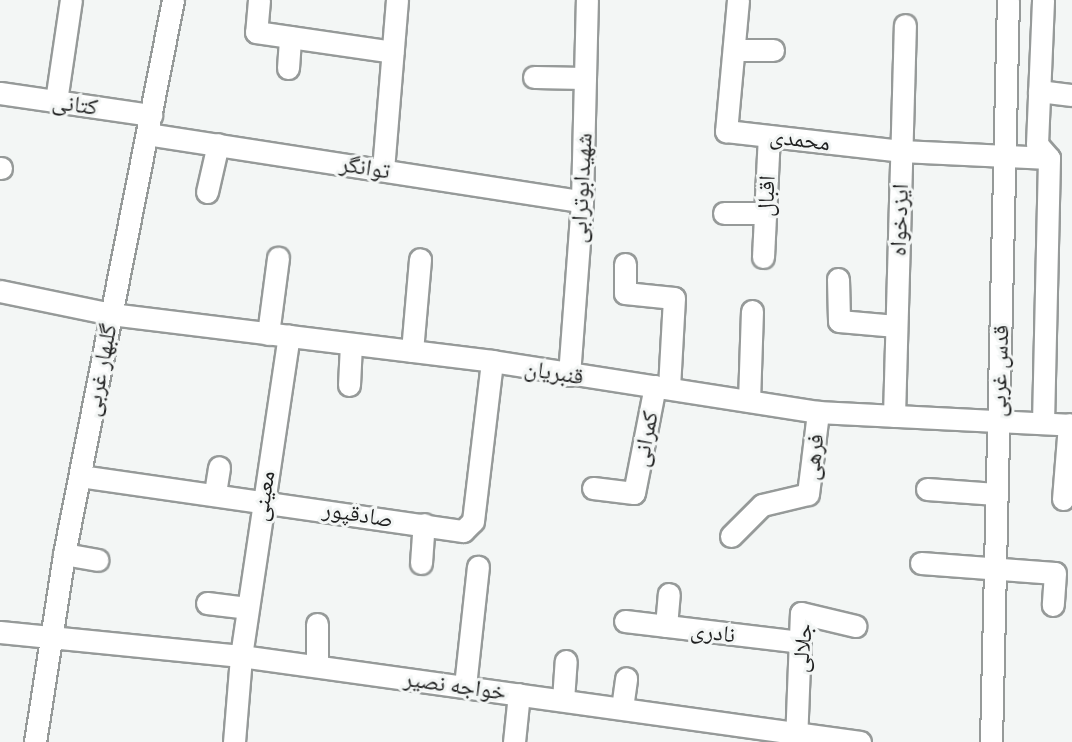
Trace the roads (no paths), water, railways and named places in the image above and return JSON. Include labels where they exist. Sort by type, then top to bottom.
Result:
[{"type":"street","points":[[56,101],[71,0]]},
{"type":"street","name":"گلبهار غربی","points":[[35,742],[64,554],[173,0]]},
{"type":"street","points":[[259,0],[256,32],[393,52]]},
{"type":"street","points":[[383,170],[397,0]]},
{"type":"street","name":"شهیدابوترابی","points":[[569,375],[582,201],[587,0]]},
{"type":"street","name":"محمدی","points":[[738,0],[726,131],[901,152],[1004,154],[1049,158]]},
{"type":"street","name":"قدس غربی","points":[[991,742],[1008,0]]},
{"type":"street","points":[[1043,0],[1037,144],[1049,158],[1043,423]]},
{"type":"street","name":"ایزدخواه","points":[[894,416],[905,25]]},
{"type":"street","points":[[288,68],[290,37]]},
{"type":"street","points":[[734,50],[773,50]]},
{"type":"street","points":[[534,77],[585,78]]},
{"type":"street","points":[[1039,91],[1072,95]]},
{"type":"street","name":"کتانی","points":[[0,93],[56,101],[149,124]]},
{"type":"street","name":"توانگر","points":[[149,124],[218,144],[582,201]]},
{"type":"street","name":"اقبال","points":[[764,257],[769,136]]},
{"type":"street","points":[[208,192],[218,144]]},
{"type":"street","points":[[724,213],[765,213]]},
{"type":"street","points":[[268,334],[278,258]]},
{"type":"street","points":[[412,351],[420,259]]},
{"type":"street","points":[[625,264],[625,293],[674,298],[662,387]]},
{"type":"street","points":[[838,279],[839,321],[896,326]]},
{"type":"street","name":"قنبریان","points":[[0,291],[111,314],[492,361],[818,412],[1070,424]]},
{"type":"street","points":[[749,401],[752,311]]},
{"type":"street","name":"معینی","points":[[234,742],[247,608],[289,336]]},
{"type":"street","points":[[349,385],[351,344]]},
{"type":"street","name":"صادقپور","points":[[80,476],[262,499],[463,531],[473,521],[492,361]]},
{"type":"street","name":"کمرانی","points":[[593,488],[634,493],[662,387]]},
{"type":"street","name":"فرهی","points":[[731,536],[762,505],[808,494],[818,412]]},
{"type":"street","points":[[1063,499],[1070,424]]},
{"type":"street","points":[[215,493],[219,467]]},
{"type":"street","points":[[928,489],[996,495]]},
{"type":"street","points":[[421,562],[424,524]]},
{"type":"street","points":[[64,554],[97,560]]},
{"type":"street","points":[[921,563],[1055,573],[1053,605]]},
{"type":"street","points":[[465,686],[478,567]]},
{"type":"street","points":[[666,626],[669,594]]},
{"type":"street","points":[[206,603],[247,608]]},
{"type":"street","name":"جلالی","points":[[796,738],[801,613],[855,626]]},
{"type":"street","name":"نادری","points":[[625,621],[800,642]]},
{"type":"street","points":[[317,624],[317,666]]},
{"type":"street","name":"خواجه نصیر","points":[[0,632],[241,656],[622,708],[796,738],[860,742]]},
{"type":"street","points":[[562,700],[566,662]]},
{"type":"street","points":[[622,708],[626,678]]},
{"type":"street","points":[[514,742],[519,694]]}]
